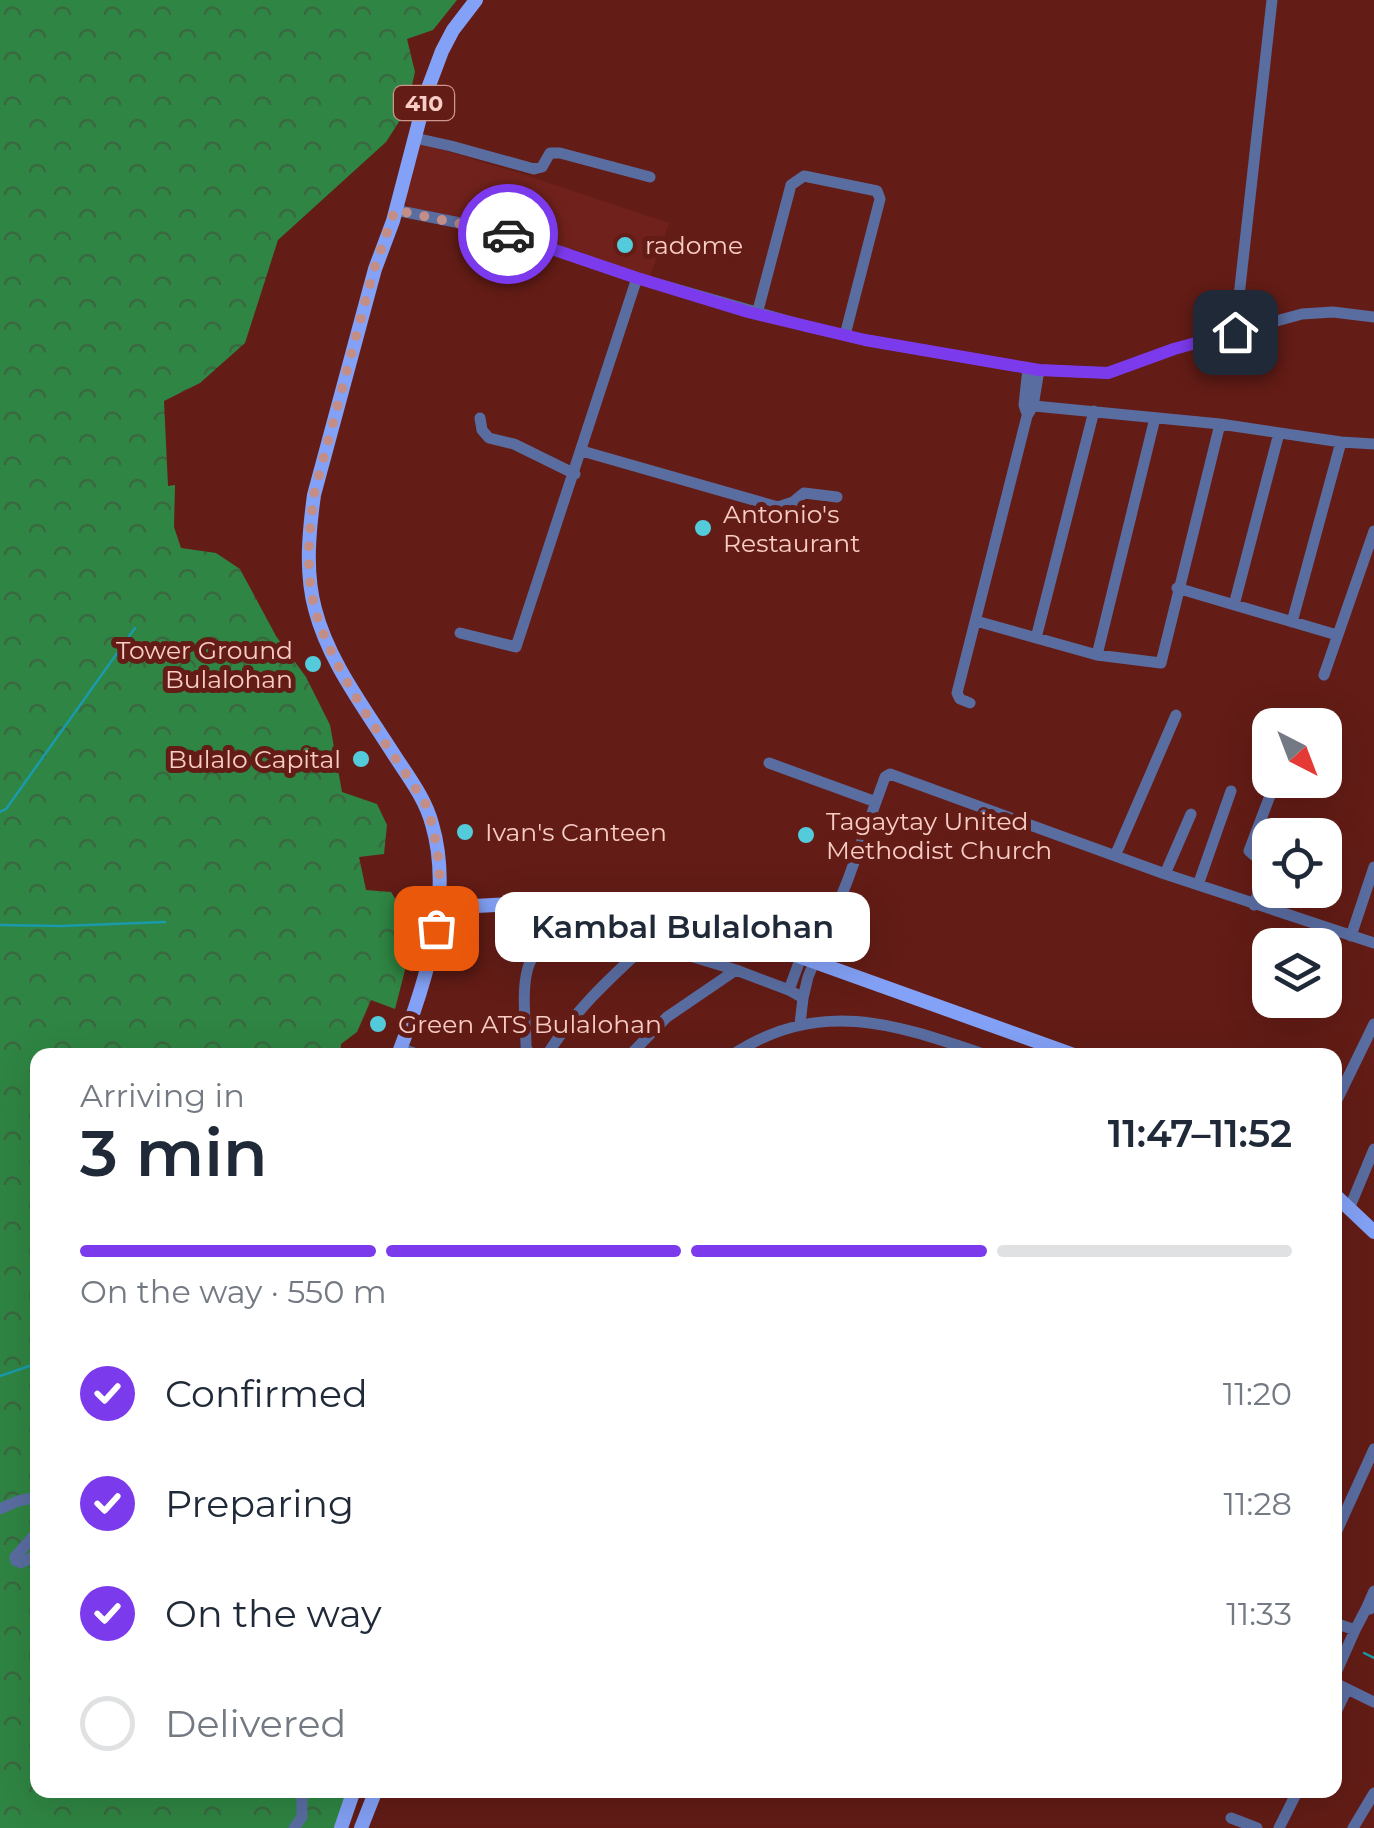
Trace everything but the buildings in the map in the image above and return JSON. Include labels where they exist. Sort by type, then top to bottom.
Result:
[{"type":"main road","name":"410","points":[[400,1048],[432,948],[439,908],[437,843],[425,803],[338,663],[315,610],[310,572],[311,521],[314,494],[374,269],[395,210],[427,91],[453,30],[476,0]]},
{"type":"main road","points":[[439,908],[610,903],[674,912],[1055,1048]]},
{"type":"main road","points":[[1342,1202],[1374,1232]]},
{"type":"main road","points":[[341,1828],[354,1798]]},
{"type":"main road","points":[[350,1828],[356,1798]]},
{"type":"main road","points":[[361,1828],[373,1798]]},
{"type":"street","points":[[1235,332],[1272,0]]},
{"type":"street","points":[[415,138],[534,169],[542,168],[550,153],[560,153],[650,177]]},
{"type":"street","points":[[757,314],[791,185],[804,176],[877,191],[880,199],[845,336]]},
{"type":"street","points":[[395,210],[495,230],[637,278],[845,336],[1033,368],[1108,373],[1174,349],[1302,314],[1333,312],[1374,317]]},
{"type":"street","points":[[460,633],[516,648],[637,278]]},
{"type":"street","points":[[970,703],[957,693],[1028,409],[1033,368]]},
{"type":"street","points":[[1028,409],[1094,411],[1374,444]]},
{"type":"street","points":[[1036,638],[1094,411]]},
{"type":"street","points":[[480,418],[482,430],[489,438],[514,444],[574,474]]},
{"type":"street","points":[[1098,655],[1156,418]]},
{"type":"street","points":[[976,621],[1098,655],[1161,662],[1220,424]]},
{"type":"street","points":[[1234,605],[1280,433]]},
{"type":"street","points":[[1292,622],[1341,442]]},
{"type":"street","points":[[582,451],[778,507],[804,493],[837,497]]},
{"type":"street","points":[[1324,675],[1374,531]]},
{"type":"street","points":[[1177,588],[1336,635]]},
{"type":"street","points":[[1115,856],[1176,715]]},
{"type":"street","points":[[769,763],[876,802]]},
{"type":"street","points":[[790,990],[808,959],[885,777],[890,774],[1252,904]]},
{"type":"street","points":[[1198,885],[1231,791]]},
{"type":"street","points":[[1166,874],[1191,814]]},
{"type":"street","points":[[1351,936],[1369,895],[1374,867]]},
{"type":"street","points":[[1263,908],[1374,944]]},
{"type":"street","points":[[527,1048],[525,980],[532,954],[541,944],[563,936],[648,944],[736,970],[803,998]]},
{"type":"street","points":[[552,1048],[592,994],[648,944]]},
{"type":"street","points":[[800,1024],[808,959]]},
{"type":"street","points":[[637,1048],[667,1017],[736,970]]},
{"type":"street","points":[[744,1048],[800,1024],[847,1021],[892,1025],[964,1048]]},
{"type":"street","points":[[1342,1090],[1374,1024]]},
{"type":"street","points":[[1349,1209],[1374,1149]]},
{"type":"street","points":[[1342,1519],[1374,1449]]},
{"type":"street","points":[[0,1509],[30,1499]]},
{"type":"street","points":[[30,1540],[15,1557],[21,1563],[30,1558]]},
{"type":"street","points":[[1342,1673],[1356,1630],[1371,1609],[1374,1591]]},
{"type":"street","points":[[1342,1625],[1356,1630]]},
{"type":"street","points":[[1342,1684],[1374,1702]]},
{"type":"street","points":[[1353,1828],[1374,1792]]},
{"type":"street","points":[[294,1828],[302,1817],[302,1798]]},
{"type":"street","points":[[1279,1828],[1294,1798]]},
{"type":"street","points":[[1232,1818],[1258,1828]]},
{"type":"shaded area","points":[[420,143],[669,223],[649,279],[582,252],[500,227],[408,207],[404,197]]},
{"type":"green space","points":[[0,0],[457,0],[433,30],[407,39],[415,72],[406,111],[386,142],[278,240],[245,343],[200,383],[164,401],[168,486],[175,485],[174,527],[181,548],[216,553],[240,569],[276,636],[306,677],[330,725],[342,792],[377,804],[387,825],[384,854],[359,857],[366,890],[391,892],[402,910],[420,912],[395,1009],[371,1000],[357,1032],[341,1048],[30,1048],[30,1798],[349,1798],[337,1828],[0,1828]]},
{"type":"waterway","points":[[0,812],[6,809],[135,628]]},
{"type":"waterway","points":[[0,925],[165,922]]},
{"type":"waterway","points":[[0,1376],[30,1366]]},
{"type":"waterway","points":[[1364,1653],[1374,1658]]},
{"type":"way so far","points":[[436,928],[440,874],[432,821],[322,631],[312,592],[311,521],[314,494],[374,269],[395,210],[508,234]]},
{"type":"place","name":"radome","points":[[625,245]]},
{"type":"place","name":"Antonio's Restaurant","points":[[703,528]]},
{"type":"place","name":"Tower Ground Bulalohan","points":[[313,664]]},
{"type":"place","name":"Bulalo Capital","points":[[361,759]]},
{"type":"place","name":"Ivan's Canteen","points":[[465,832]]},
{"type":"place","name":"Tagaytay United Methodist Church","points":[[806,835]]},
{"type":"place","name":"Kambal Bulalohan","points":[[436,928]]},
{"type":"place","name":"Green ATS Bulalohan","points":[[378,1024]]},
{"type":"route","points":[[508,234],[748,312],[865,340],[1039,370],[1108,373],[1235,332]]}]
